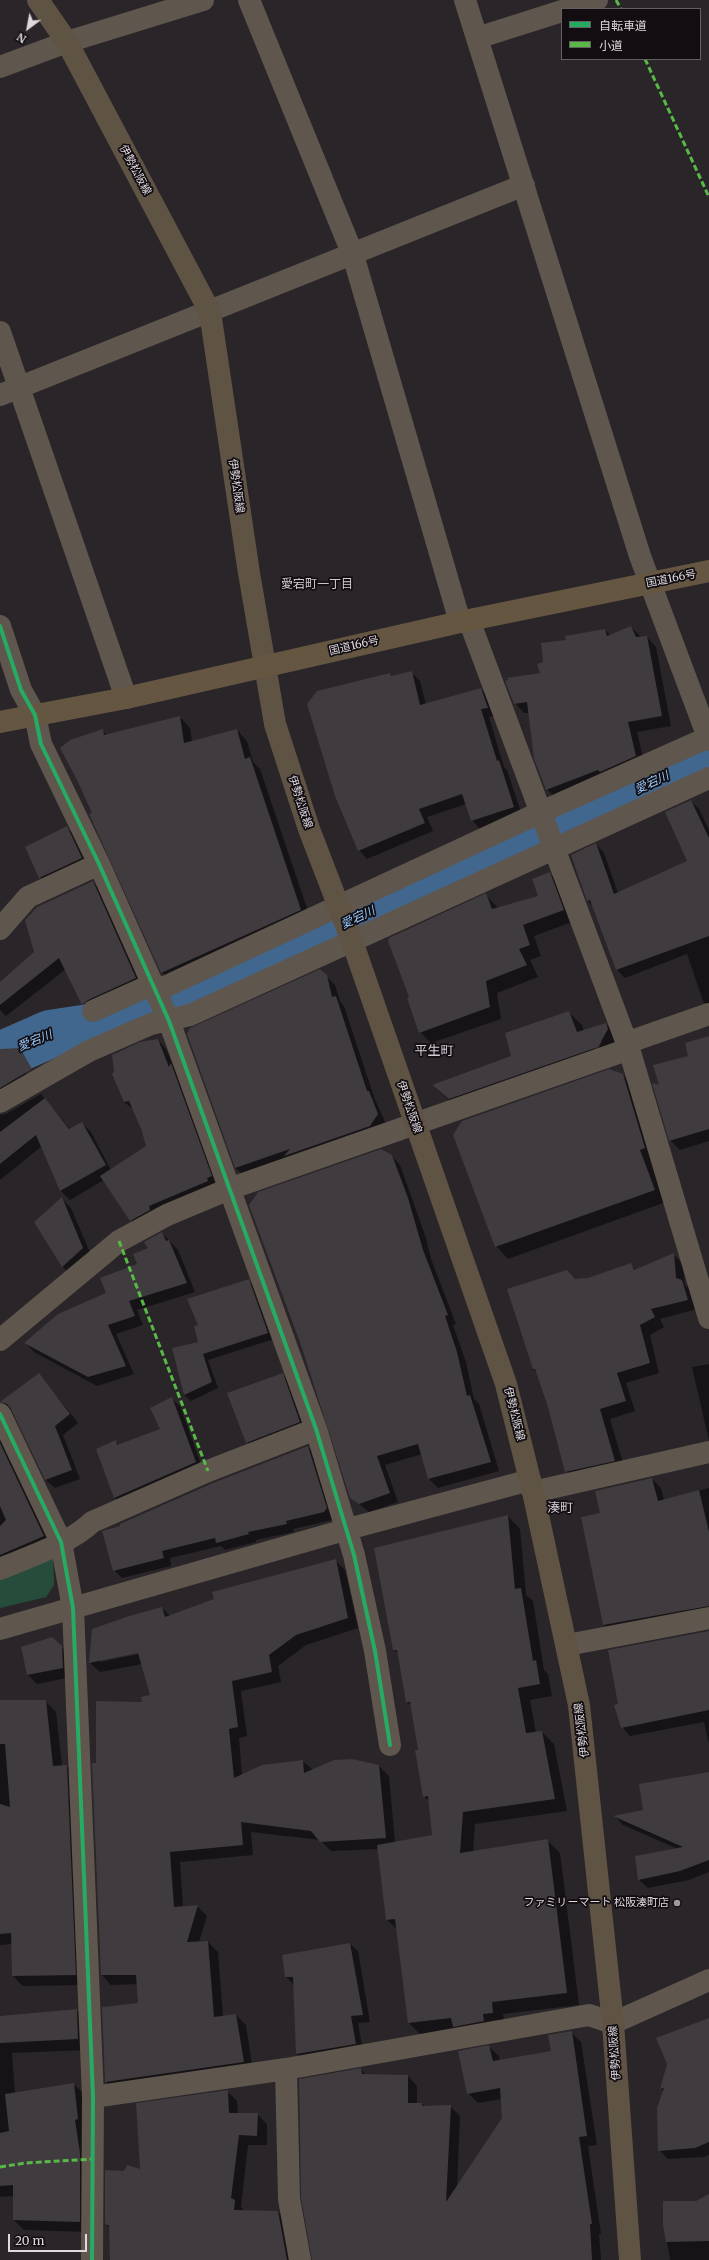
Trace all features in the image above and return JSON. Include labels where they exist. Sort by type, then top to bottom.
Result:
[{"type":"highway","name":"国道166号","points":[[0,722],[126,698],[464,621],[709,571]]},
{"type":"main road","name":"伊勢松阪線","points":[[38,0],[67,42],[210,312],[274,724],[309,829],[352,940],[414,1124],[506,1384],[531,1486],[579,1705],[613,2023],[630,2260]]},
{"type":"street","points":[[0,67],[67,42],[203,0]]},
{"type":"street","points":[[249,0],[353,255],[464,621],[540,814],[628,1046],[704,1282],[709,1318]]},
{"type":"street","points":[[93,1011],[156,990],[709,738],[650,583],[466,0]]},
{"type":"street","points":[[572,8],[597,0]]},
{"type":"street","points":[[477,38],[561,11]]},
{"type":"street","points":[[0,395],[353,255],[524,185]]},
{"type":"street","points":[[0,332],[126,698]]},
{"type":"street","points":[[0,626],[22,690],[35,715],[41,744],[99,864],[156,990],[316,1429],[348,1529],[375,1651],[390,1745]]},
{"type":"street","points":[[0,1102],[89,1051],[167,1018],[190,1015],[552,847],[709,778]]},
{"type":"street","points":[[0,929],[28,897],[99,864]]},
{"type":"street","points":[[0,1340],[119,1241],[167,1215],[229,1189],[414,1124],[628,1046],[709,1014]]},
{"type":"street","points":[[0,1414],[61,1542],[73,1608],[93,2097],[92,2260]]},
{"type":"street","points":[[0,1569],[61,1542],[86,1529],[92,1522],[208,1471],[316,1429]]},
{"type":"street","points":[[0,1629],[348,1529],[531,1486],[709,1452]]},
{"type":"street","points":[[566,1645],[709,1618]]},
{"type":"street","points":[[93,2097],[286,2069],[589,2015],[613,2023],[709,1980]]},
{"type":"street","points":[[286,2069],[288,2199],[300,2260]]},
{"type":"green space","points":[[53,1556],[54,1585],[46,1597],[0,1608],[0,1580]]},
{"type":"building","points":[[631,626],[636,637],[647,636],[662,716],[628,722],[636,756],[600,772],[598,770],[546,790],[534,759],[527,702],[514,704],[505,681],[508,680],[507,678],[540,673],[537,664],[543,662],[541,643],[566,640],[565,636],[605,629],[607,636]]},
{"type":"building","points":[[412,671],[420,705],[481,688],[488,708],[481,709],[497,761],[499,760],[514,807],[471,821],[462,794],[419,809],[425,823],[358,851],[335,796],[307,704],[317,691],[390,673],[391,676]]},
{"type":"building","points":[[180,716],[184,743],[237,729],[245,759],[250,757],[301,910],[161,973],[89,814],[92,813],[60,748],[70,740],[103,729],[104,735]]},
{"type":"building","points":[[691,800],[709,838],[709,936],[616,970],[590,900],[587,901],[571,855],[596,843],[614,894],[687,861],[665,812]]},
{"type":"building","points":[[67,826],[82,858],[39,878],[25,847]]},
{"type":"building","points":[[550,872],[564,910],[523,925],[530,945],[519,949],[527,965],[486,981],[490,1007],[419,1033],[407,998],[409,997],[388,941],[389,938],[486,893],[492,909],[538,896],[532,879]]},
{"type":"building","points":[[93,881],[136,978],[88,1000],[82,1005],[59,958],[0,1005],[0,982],[34,952],[25,920],[37,907]]},
{"type":"building","points":[[320,969],[327,975],[332,997],[336,996],[367,1091],[369,1091],[378,1114],[370,1126],[284,1156],[290,1149],[235,1168],[187,1034],[190,1028]]},
{"type":"building","points":[[569,1011],[577,1032],[606,1023],[608,1029],[598,1047],[449,1099],[432,1085],[511,1056],[505,1033]]},
{"type":"building","points":[[709,1036],[709,1129],[669,1141],[652,1083],[659,1085],[653,1065],[688,1056],[685,1043]]},
{"type":"building","points":[[158,1039],[169,1067],[171,1063],[212,1176],[207,1178],[208,1181],[149,1206],[150,1210],[130,1221],[100,1176],[146,1146],[141,1129],[129,1101],[124,1102],[112,1074],[114,1072],[112,1055],[140,1042]]},
{"type":"building","points":[[20,1048],[32,1069],[0,1088],[0,1049]]},
{"type":"building","points":[[609,1069],[623,1074],[645,1148],[640,1150],[655,1190],[495,1247],[453,1135],[462,1121]]},
{"type":"building","points":[[45,1098],[69,1129],[82,1122],[106,1165],[60,1191],[36,1135],[0,1164],[0,1132]]},
{"type":"building","points":[[381,1149],[392,1155],[408,1198],[423,1250],[448,1315],[445,1316],[457,1352],[467,1396],[470,1395],[491,1462],[428,1479],[418,1444],[377,1456],[390,1493],[359,1504],[350,1498],[301,1345],[249,1205],[258,1192]]},
{"type":"building","points":[[62,1197],[83,1248],[62,1267],[34,1222]]},
{"type":"building","points":[[162,1232],[166,1241],[169,1240],[187,1283],[129,1301],[135,1316],[108,1325],[126,1366],[88,1377],[24,1343],[58,1314],[106,1293],[100,1278],[137,1264],[133,1254],[148,1248],[144,1242]]},
{"type":"building","points":[[674,1253],[676,1278],[682,1280],[688,1300],[651,1309],[655,1317],[640,1325],[650,1363],[617,1373],[626,1401],[600,1409],[615,1461],[565,1472],[548,1407],[535,1369],[533,1369],[507,1289],[567,1270],[575,1279],[588,1278],[631,1263],[634,1270]]},
{"type":"building","points":[[249,1279],[268,1333],[203,1354],[212,1382],[184,1395],[172,1348],[198,1342],[194,1326],[198,1325],[187,1299]]},
{"type":"building","points":[[39,1373],[70,1414],[55,1426],[72,1470],[45,1480],[11,1409],[7,1404],[0,1402]]},
{"type":"building","points":[[283,1373],[300,1422],[246,1443],[227,1393]]},
{"type":"building","points":[[172,1397],[196,1462],[114,1498],[96,1449],[116,1440],[117,1445],[160,1429],[150,1408]]},
{"type":"building","points":[[0,1443],[44,1536],[0,1555],[0,1526],[6,1520],[0,1506]]},
{"type":"building","points":[[308,1446],[327,1508],[324,1512],[286,1521],[287,1524],[248,1532],[249,1534],[216,1543],[215,1538],[162,1551],[164,1558],[113,1571],[102,1531],[120,1526],[120,1524],[213,1483]]},
{"type":"building","points":[[652,1478],[658,1501],[699,1490],[709,1532],[709,1606],[603,1625],[581,1517],[600,1513],[595,1491]]},
{"type":"building","points":[[508,1515],[515,1589],[521,1588],[533,1661],[536,1660],[540,1684],[518,1688],[526,1733],[542,1731],[555,1799],[463,1812],[460,1853],[548,1839],[567,1993],[492,2002],[493,2013],[483,2014],[484,2021],[453,2027],[451,2018],[408,2023],[395,1919],[386,1920],[377,1845],[432,1835],[428,1796],[423,1797],[415,1750],[418,1750],[410,1702],[406,1702],[397,1650],[393,1650],[374,1548]]},
{"type":"building","points":[[336,1559],[348,1618],[296,1635],[269,1655],[272,1672],[232,1681],[238,1727],[229,1729],[234,1778],[262,1765],[303,1760],[304,1773],[334,1760],[352,1759],[379,1765],[386,1838],[320,1842],[311,1831],[241,1822],[243,1845],[170,1852],[174,1907],[198,1905],[187,1942],[208,1941],[214,2017],[236,2014],[244,2062],[105,2082],[102,2007],[138,2003],[136,1975],[101,1975],[92,1763],[96,1763],[96,1701],[142,1702],[141,1697],[150,1695],[138,1653],[89,1663],[92,1629],[129,1616],[162,1607],[165,1617],[214,1599],[212,1592]]},
{"type":"building","points":[[709,1631],[709,1710],[621,1728],[614,1705],[618,1704],[608,1650]]},
{"type":"building","points":[[52,1637],[62,1646],[63,1668],[27,1675],[21,1647]]},
{"type":"building","points":[[0,1700],[46,1700],[53,1766],[67,1765],[76,1975],[12,1976],[11,1933],[0,1934],[0,1804],[10,1807],[5,1744],[0,1744]]},
{"type":"building","points":[[709,1772],[709,1860],[680,1871],[638,1880],[635,1856],[683,1847],[613,1816],[643,1810],[639,1784]]},
{"type":"building","points":[[350,1943],[363,2015],[351,2016],[356,2044],[296,2054],[293,1977],[285,1977],[282,1955]]},
{"type":"building","points":[[77,2009],[78,2039],[0,2043],[0,2016]]},
{"type":"building","points":[[709,2018],[709,2142],[695,2148],[658,2151],[657,2108],[664,2088],[660,2089],[667,2064],[656,2038]]},
{"type":"building","points":[[572,2031],[587,2136],[579,2137],[592,2224],[590,2224],[592,2260],[312,2260],[301,2198],[299,2079],[361,2068],[362,2074],[408,2075],[408,2103],[422,2103],[422,2106],[451,2105],[446,2202],[502,2118],[500,2088],[467,2094],[458,2051],[489,2045],[493,2061],[551,2051],[548,2035]]},
{"type":"building","points":[[74,2083],[78,2119],[75,2120],[80,2153],[80,2222],[13,2220],[13,2185],[0,2186],[0,2133],[9,2131],[5,2094]]},
{"type":"building","points":[[228,2090],[229,2113],[258,2113],[257,2136],[239,2135],[231,2198],[235,2200],[234,2210],[278,2211],[287,2260],[110,2260],[109,2225],[106,2225],[105,2222],[105,2170],[124,2171],[127,2165],[140,2169],[136,2103]]},
{"type":"building","points":[[709,2194],[709,2241],[666,2242],[663,2225],[663,2201],[696,2201]]},
{"type":"waterway","name":"愛宕川","points":[[0,1056],[50,1034],[96,1027],[146,1006],[174,1002],[709,757]]},
{"type":"marked path","points":[[616,0],[620,8]]},
{"type":"marked path","points":[[645,60],[709,197]]},
{"type":"marked path","points":[[119,1241],[208,1471]]},
{"type":"marked path","points":[[0,2167],[25,2163],[93,2159]]},
{"type":"cycle path","points":[[0,626],[21,690],[35,715],[41,744],[99,864],[169,1021],[316,1429],[354,1555],[375,1651],[390,1745]]},
{"type":"cycle path","points":[[0,1414],[61,1542],[73,1608],[93,2097],[92,2260]]},
{"type":"place","name":"ファミリーマート 松阪湊町店","points":[[677,1903]]},
{"type":"district","name":"愛宕町一丁目","points":[[317,585]]},
{"type":"district","name":"平生町","points":[[434,1051]]},
{"type":"district","name":"湊町","points":[[560,1508]]}]
